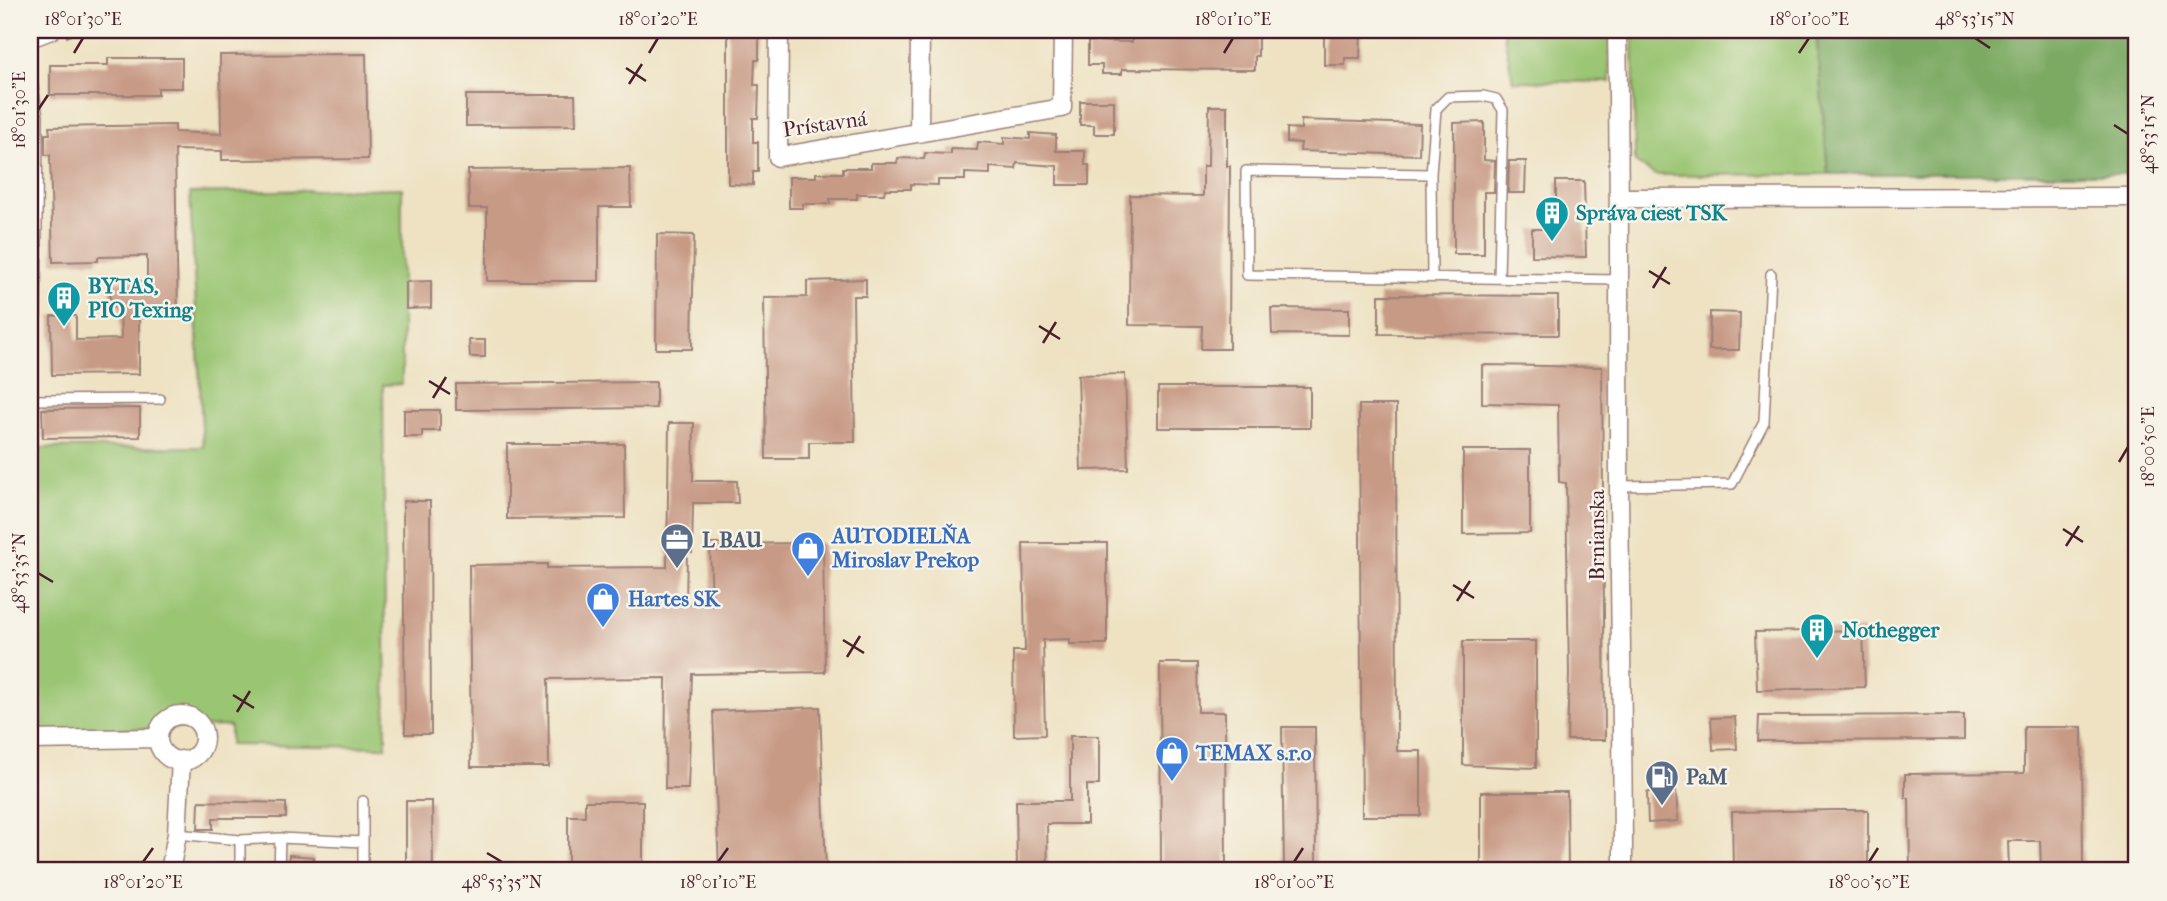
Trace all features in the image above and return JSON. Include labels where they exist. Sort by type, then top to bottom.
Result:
[{"type":"street","points":[[30,38],[51,30]]},
{"type":"street","name":"Prístavná","points":[[779,30],[778,157],[1062,107],[1063,30]]},
{"type":"street","points":[[919,133],[920,30]]},
{"type":"street","name":"Brnianska","points":[[1617,30],[1623,871]]},
{"type":"street","points":[[1620,198],[2137,197]]},
{"type":"street","points":[[174,716],[188,716],[199,724],[204,737],[200,751],[195,756],[181,760],[168,756],[159,745],[158,738],[162,724],[174,716]]},
{"type":"street","points":[[30,740],[158,738]]},
{"type":"street","points":[[170,871],[177,835],[181,760]]},
{"type":"lane","points":[[30,70],[34,117],[37,306],[30,328]]},
{"type":"lane","points":[[1432,277],[1431,174],[1436,109],[1448,97],[1483,96],[1496,99],[1503,110],[1500,278]]},
{"type":"lane","points":[[1431,174],[1246,171],[1247,275],[1619,280]]},
{"type":"lane","points":[[1619,486],[1732,484],[1764,422],[1771,274]]},
{"type":"lane","points":[[30,400],[160,399]]},
{"type":"lane","points":[[363,801],[363,871]]},
{"type":"lane","points":[[177,835],[240,840],[280,838],[363,842]]},
{"type":"lane","points":[[279,871],[280,838]]},
{"type":"lane","points":[[240,840],[240,871]]},
{"type":"green space","points":[[1503,30],[1609,30],[1610,82],[1513,81]]},
{"type":"green space","points":[[1633,30],[1816,30],[1828,174],[1655,175],[1635,162]]},
{"type":"green space","points":[[1816,30],[2137,30],[2137,174],[1828,174]]},
{"type":"green space","points":[[402,188],[402,384],[383,385],[386,747],[230,745],[230,726],[30,732],[30,448],[203,447],[190,193]]},
{"type":"building","points":[[728,30],[759,30],[759,60],[755,60],[754,85],[759,85],[758,118],[753,118],[753,142],[758,142],[758,172],[753,172],[753,185],[728,184]]},
{"type":"building","points":[[1132,30],[1258,30],[1255,70],[1122,69],[1122,74],[1102,74],[1102,65],[1088,65],[1088,41],[1132,42]]},
{"type":"building","points":[[1324,30],[1361,33],[1360,58],[1345,58],[1345,65],[1324,65]]},
{"type":"building","points":[[366,54],[368,159],[222,160],[222,151],[175,150],[178,318],[139,318],[139,374],[52,375],[51,316],[76,316],[76,340],[121,339],[120,306],[110,306],[110,281],[147,281],[147,256],[98,257],[98,261],[53,262],[50,155],[45,155],[45,134],[50,134],[49,127],[175,125],[175,132],[221,134],[220,55]]},
{"type":"building","points":[[108,58],[182,58],[182,88],[158,88],[158,95],[50,95],[50,65],[108,65]]},
{"type":"building","points":[[466,95],[575,95],[576,125],[466,126]]},
{"type":"building","points":[[1080,101],[1114,101],[1114,134],[1094,134],[1094,125],[1080,125]]},
{"type":"building","points":[[1209,106],[1227,106],[1227,166],[1230,166],[1229,349],[1201,349],[1202,326],[1129,325],[1130,195],[1203,196],[1203,166],[1208,166]]},
{"type":"building","points":[[1301,120],[1420,124],[1419,155],[1300,151],[1301,143],[1287,142],[1287,128],[1301,129]]},
{"type":"building","points":[[1484,122],[1484,160],[1495,161],[1494,192],[1484,192],[1484,254],[1454,254],[1454,123]]},
{"type":"building","points":[[1030,133],[1056,135],[1056,151],[1085,151],[1085,165],[1089,165],[1089,185],[1057,185],[1057,166],[1017,163],[1016,169],[990,167],[990,174],[965,173],[965,180],[938,180],[938,185],[911,184],[911,189],[885,189],[884,194],[857,194],[857,199],[830,199],[830,204],[803,204],[803,208],[789,208],[789,177],[843,173],[843,168],[871,168],[871,163],[897,163],[898,158],[924,159],[925,153],[951,154],[951,149],[977,150],[978,142],[1004,144],[1004,137],[1030,139]]},
{"type":"building","points":[[1509,161],[1526,161],[1525,193],[1508,193]]},
{"type":"building","points":[[630,168],[631,207],[599,207],[599,281],[487,281],[487,208],[469,208],[468,170]]},
{"type":"building","points":[[1556,181],[1584,181],[1586,257],[1532,256],[1532,229],[1556,229]]},
{"type":"building","points":[[657,234],[694,235],[692,349],[656,349]]},
{"type":"building","points":[[866,279],[866,296],[853,296],[855,442],[809,442],[809,459],[766,459],[764,298],[807,297],[807,281]]},
{"type":"building","points":[[431,281],[431,308],[406,309],[406,282]]},
{"type":"building","points":[[1379,295],[1558,296],[1558,335],[1379,334]]},
{"type":"building","points":[[1271,308],[1349,309],[1349,335],[1272,334]]},
{"type":"building","points":[[1710,312],[1740,313],[1739,350],[1709,350]]},
{"type":"building","points":[[469,340],[485,340],[485,357],[470,357]]},
{"type":"building","points":[[1482,365],[1602,367],[1605,740],[1567,740],[1569,674],[1566,483],[1559,482],[1558,405],[1482,403]]},
{"type":"building","points":[[1125,374],[1128,469],[1081,470],[1078,375]]},
{"type":"building","points":[[656,382],[656,408],[456,410],[456,384]]},
{"type":"building","points":[[1158,387],[1310,387],[1310,428],[1158,428]]},
{"type":"building","points":[[1359,405],[1396,405],[1397,751],[1421,751],[1421,816],[1362,816]]},
{"type":"building","points":[[140,408],[140,437],[43,438],[42,409]]},
{"type":"building","points":[[404,410],[440,410],[440,431],[422,431],[422,437],[404,437]]},
{"type":"building","points":[[669,423],[694,423],[693,481],[737,481],[738,503],[693,503],[692,553],[687,553],[686,604],[712,605],[710,544],[823,543],[825,672],[692,674],[688,789],[665,789],[666,678],[548,679],[549,767],[471,767],[469,565],[547,564],[547,568],[667,567]]},
{"type":"building","points":[[507,444],[624,444],[625,518],[507,519]]},
{"type":"building","points":[[1463,450],[1530,450],[1530,533],[1463,534]]},
{"type":"building","points":[[403,501],[430,501],[431,734],[405,734]]},
{"type":"building","points":[[1023,543],[1107,543],[1107,644],[1070,644],[1070,639],[1043,640],[1045,735],[1014,736],[1013,651],[1025,651]]},
{"type":"building","name":"Nothegger","points":[[1863,630],[1865,687],[1757,690],[1755,632]]},
{"type":"building","points":[[1463,641],[1536,641],[1536,768],[1463,765]]},
{"type":"building","points":[[1160,663],[1197,663],[1198,712],[1225,712],[1226,871],[1161,871]]},
{"type":"building","points":[[820,707],[826,871],[719,871],[713,711]]},
{"type":"building","points":[[1964,715],[1964,740],[1758,741],[1759,716]]},
{"type":"building","points":[[1735,717],[1737,749],[1713,750],[1711,718]]},
{"type":"building","points":[[1282,727],[1315,727],[1316,871],[1284,871]]},
{"type":"building","points":[[2024,727],[2082,727],[2083,871],[2041,871],[2040,841],[2008,841],[2009,871],[1910,871],[1909,798],[1905,798],[1905,774],[2024,773]]},
{"type":"building","points":[[1070,736],[1099,736],[1099,785],[1087,785],[1087,824],[1047,824],[1048,871],[1017,871],[1016,801],[1070,801]]},
{"type":"building","name":"PaM","points":[[1676,791],[1678,821],[1648,823],[1647,792]]},
{"type":"building","points":[[1481,792],[1567,792],[1568,871],[1481,871]]},
{"type":"building","points":[[199,801],[286,803],[286,818],[213,818],[213,829],[198,829]]},
{"type":"building","points":[[406,801],[432,801],[433,871],[406,871]]},
{"type":"building","points":[[585,801],[643,801],[641,871],[568,871],[568,816],[585,816]]},
{"type":"building","points":[[1868,810],[1868,871],[1733,871],[1732,812]]},
{"type":"building","points":[[289,855],[314,857],[314,871],[288,871]]},
{"type":"place","name":"Správa ciest TSK","points":[[1552,243]]},
{"type":"place","name":"BYTAS, PIO Texing","points":[[64,328]]},
{"type":"place","name":"L BAU","points":[[677,570]]},
{"type":"place","name":"AUTODIELŇA Miroslav Prekop","points":[[808,578]]},
{"type":"place","name":"Hartes SK","points":[[603,629]]},
{"type":"place","name":"Nothegger","points":[[1817,660]]},
{"type":"place","name":"TEMAX s.r.o","points":[[1172,783]]},
{"type":"place","name":"PaM","points":[[1662,807]]}]
